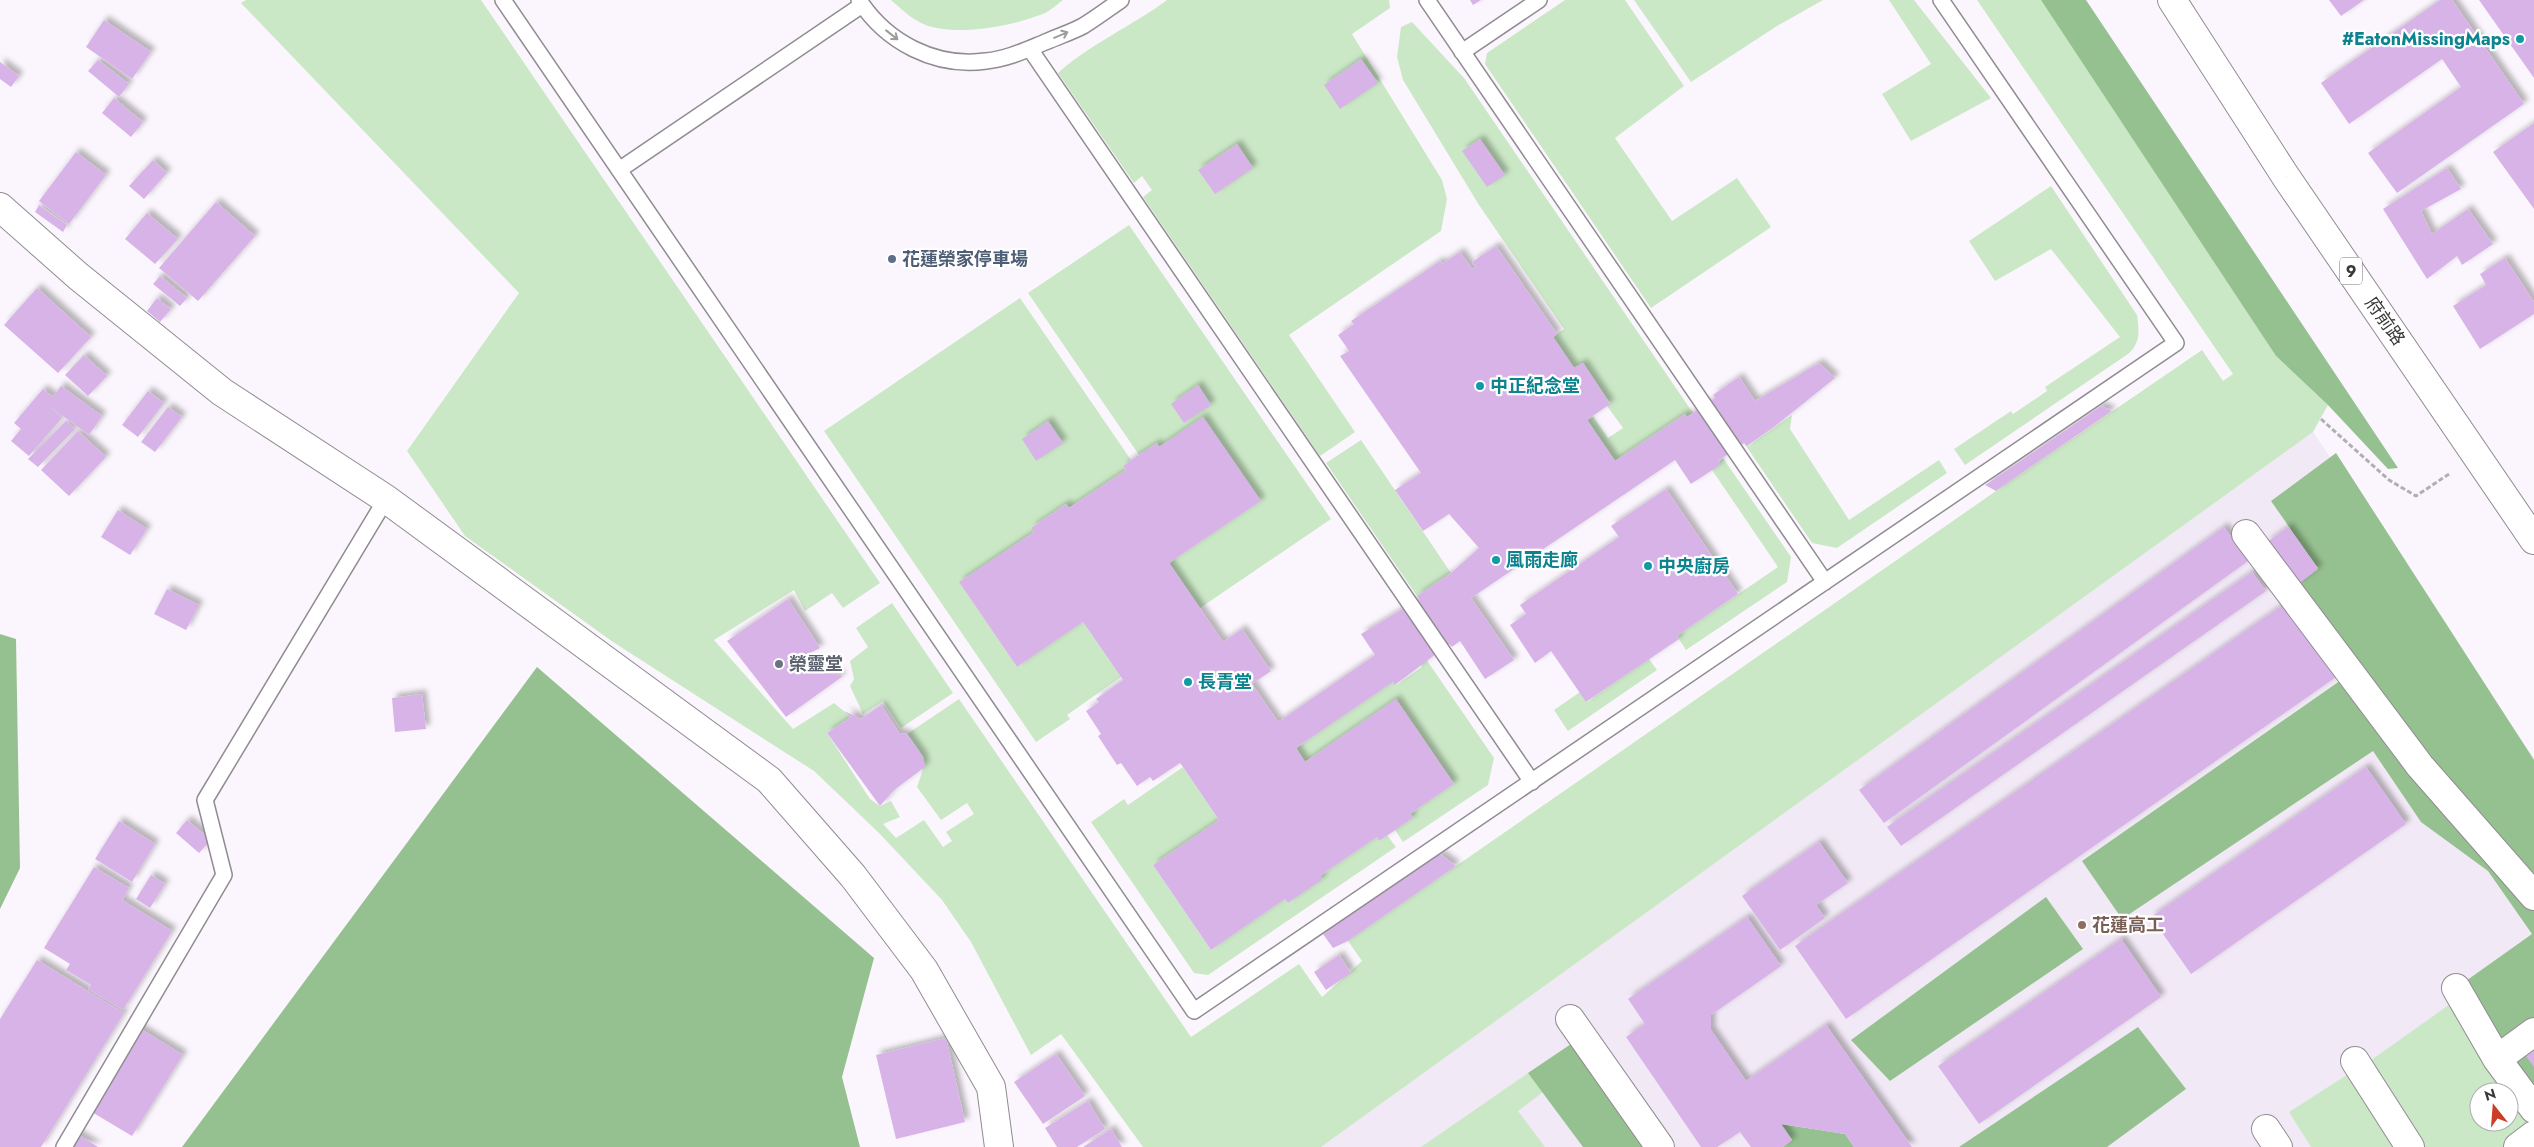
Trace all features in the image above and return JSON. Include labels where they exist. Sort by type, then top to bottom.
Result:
[{"type":"street","name":"府前路","points":[[2172,0],[2286,178],[2478,455],[2534,540]]},
{"type":"street","points":[[0,207],[78,276],[222,392],[386,499],[770,780],[853,876],[924,970],[991,1087],[999,1147]]},
{"type":"street","points":[[2246,534],[2420,766],[2534,896]]},
{"type":"street","points":[[2456,988],[2497,1059],[2534,1109]]},
{"type":"street","points":[[1570,1020],[1660,1147]]},
{"type":"street","points":[[2497,1059],[2534,1032]]},
{"type":"street","points":[[2355,1061],[2410,1147]]},
{"type":"street","points":[[2518,1147],[2534,1135]]},
{"type":"lane","points":[[503,0],[1194,1011],[2176,343],[1941,0]]},
{"type":"lane","points":[[618,170],[860,2],[871,17],[894,38],[923,54],[954,61],[986,61],[1030,49],[1081,27],[1121,0]]},
{"type":"lane","points":[[1427,0],[1825,582]]},
{"type":"lane","points":[[1462,52],[1539,0]]},
{"type":"lane","points":[[1030,49],[1532,782]]},
{"type":"lane","points":[[64,1147],[224,875],[205,800],[386,499]]},
{"type":"path","points":[[2321,419],[2389,480],[2416,496],[2478,455]]},
{"type":"shaded area","name":"花蓮高工","points":[[2313,432],[2534,758],[2534,1147],[1321,1147]]},
{"type":"green space","points":[[246,0],[481,0],[880,583],[843,608],[832,593],[805,611],[794,590],[714,640],[793,729],[834,703],[851,717],[827,733],[870,799],[880,806],[891,801],[900,817],[883,824],[896,838],[924,820],[943,847],[952,841],[946,832],[974,814],[967,803],[941,820],[917,787],[923,764],[921,754],[907,734],[959,699],[1191,1037],[1299,964],[1322,997],[1362,961],[1348,941],[2202,350],[2223,381],[2233,374],[1977,0],[2046,0],[2276,356],[2328,405],[2313,432],[1321,1147],[1143,1147],[1061,1034],[1031,1055],[971,942],[942,900],[879,833],[814,771],[613,642],[465,536],[407,451],[519,293],[241,3]]},
{"type":"green space","points":[[891,0],[1063,0],[1045,13],[1018,22],[987,28],[955,30],[941,29],[923,24],[908,15]]},
{"type":"green space","points":[[1167,0],[1389,0],[1390,8],[1352,34],[1442,180],[1447,199],[1441,231],[1289,335],[1355,432],[1320,456],[1143,197],[1152,190],[1142,176],[1134,183],[1058,73],[1097,44]]},
{"type":"green space","points":[[1565,0],[1625,0],[1684,86],[1615,138],[1672,221],[1737,178],[1771,227],[1651,308],[1485,64],[1487,53]]},
{"type":"green space","points":[[1634,0],[1823,0],[1777,26],[1691,82]]},
{"type":"green space","points":[[1889,0],[1914,0],[1991,98],[1911,141],[1882,94],[1931,64]]},
{"type":"green space","points":[[2041,0],[2086,0],[2398,468],[2388,469],[2328,405],[2276,356]]},
{"type":"green space","points":[[1412,22],[1464,78],[1693,413],[1687,417],[1685,414],[1615,461],[1587,420],[1593,416],[1608,438],[1623,428],[1607,406],[1610,403],[1583,363],[1574,368],[1553,337],[1564,329],[1479,205],[1403,80],[1397,57],[1401,27]]},
{"type":"green space","points":[[2051,186],[2137,315],[2137,341],[2128,354],[1965,465],[1954,449],[2011,411],[2013,414],[2047,391],[2045,387],[2120,337],[2051,249],[1995,281],[1969,241]]},
{"type":"green space","points":[[1129,225],[1331,519],[1200,608],[1169,563],[1261,501],[1159,447],[1157,443],[1139,455],[1028,293]]},
{"type":"green space","points":[[1020,298],[1131,460],[1123,466],[1126,470],[1069,508],[1066,504],[1031,528],[1034,532],[960,583],[1017,667],[1083,622],[1121,677],[1067,715],[1070,719],[1036,742],[824,431]]},
{"type":"green space","points":[[1792,415],[1790,429],[1849,520],[1939,460],[1947,473],[1837,548],[1812,543],[1744,443],[1748,446]]},
{"type":"green space","points":[[1361,440],[1451,573],[1417,596],[1419,599],[1326,463]]},
{"type":"green space","points":[[2336,453],[2534,760],[2534,1107],[2456,988],[2532,934],[2488,871],[2421,822],[2373,751],[2122,919],[2082,861],[2344,678],[2288,591],[2318,568],[2271,501]]},
{"type":"green space","points":[[1723,458],[1791,557],[1787,582],[1686,650],[1677,636],[1778,567],[1712,470]]},
{"type":"green space","points":[[892,603],[953,693],[901,728],[883,701],[863,714],[850,686],[854,679],[850,661],[868,647],[856,628]]},
{"type":"green space","points":[[0,634],[16,639],[20,868],[0,909]]},
{"type":"green space","points":[[1426,659],[1494,758],[1488,785],[1403,842],[1395,830],[1413,818],[1410,814],[1454,784],[1396,700],[1305,762],[1296,748],[1393,682],[1396,685],[1422,667],[1420,664]]},
{"type":"green space","points":[[1649,659],[1657,670],[1568,731],[1554,710],[1580,692],[1587,702]]},
{"type":"green space","points":[[537,667],[874,958],[842,1077],[860,1147],[182,1147]]},
{"type":"green space","points":[[1183,767],[1219,820],[1153,865],[1211,950],[1285,899],[1288,903],[1322,879],[1320,876],[1377,837],[1379,841],[1387,835],[1396,847],[1208,975],[1194,973],[1091,822],[1124,799],[1128,805]]},
{"type":"green space","points":[[2046,897],[2083,949],[1890,1081],[1851,1040]]},
{"type":"green space","points":[[2453,1002],[2506,1082],[2469,1082],[2469,1132],[2519,1132],[2519,1102],[2534,1125],[2504,1147],[2420,1147],[2367,1063]]},
{"type":"green space","points":[[2138,1027],[2186,1089],[2107,1147],[1959,1147]]},
{"type":"green space","points":[[1574,1042],[1648,1147],[1583,1147],[1528,1073]]},
{"type":"green space","points":[[2353,1071],[2402,1147],[2311,1147],[2289,1112]]},
{"type":"green space","points":[[1528,1073],[1543,1092],[1518,1111],[1545,1147],[1421,1147]]},
{"type":"green space","points":[[1781,1124],[1845,1134],[1854,1147],[1783,1147],[1792,1140]]},
{"type":"building","points":[[1470,0],[1481,0],[1473,5]]},
{"type":"building","points":[[2329,0],[2364,0],[2341,16]]},
{"type":"building","points":[[2440,0],[2452,0],[2524,104],[2397,193],[2368,153],[2461,87],[2442,59],[2349,124],[2321,83]]},
{"type":"building","name":"#EatonMissingMaps","points":[[2479,0],[2534,0],[2534,78]]},
{"type":"building","points":[[104,20],[151,52],[132,79],[86,47]]},
{"type":"building","points":[[1361,59],[1378,83],[1340,109],[1324,85]]},
{"type":"building","points":[[98,60],[129,84],[119,97],[88,71]]},
{"type":"building","points":[[0,62],[19,76],[11,87],[0,79]]},
{"type":"building","points":[[114,98],[143,122],[131,137],[102,113]]},
{"type":"building","points":[[2534,123],[2534,209],[2493,152]]},
{"type":"building","points":[[1480,139],[1505,175],[1487,187],[1462,151]]},
{"type":"building","points":[[1237,144],[1253,168],[1215,194],[1198,170]]},
{"type":"building","points":[[76,152],[106,175],[69,224],[39,201]]},
{"type":"building","points":[[153,160],[167,173],[144,199],[129,186]]},
{"type":"building","points":[[2447,168],[2461,189],[2421,211],[2432,234],[2468,209],[2493,244],[2462,265],[2457,256],[2427,279],[2383,209]]},
{"type":"building","points":[[216,202],[255,236],[198,301],[159,268]]},
{"type":"building","points":[[39,205],[67,225],[63,232],[35,212]]},
{"type":"building","points":[[147,213],[178,239],[155,264],[125,239]]},
{"type":"building","points":[[1496,246],[1557,334],[1553,337],[1574,368],[1583,363],[1610,404],[1587,420],[1615,461],[1685,414],[1687,417],[1693,413],[1715,398],[1713,395],[1739,377],[1755,401],[1819,363],[1835,378],[1774,427],[1747,446],[1744,443],[1718,461],[1720,465],[1691,484],[1675,460],[1471,598],[1514,660],[1485,679],[1460,641],[1452,647],[1449,644],[1395,685],[1393,682],[1296,748],[1305,762],[1396,699],[1454,784],[1410,814],[1413,818],[1379,841],[1377,837],[1320,876],[1323,879],[1288,903],[1285,899],[1211,950],[1153,865],[1219,820],[1183,767],[1180,763],[1153,781],[1150,777],[1137,786],[1121,763],[1117,765],[1098,736],[1101,734],[1086,711],[1099,702],[1096,699],[1123,680],[1083,622],[1017,667],[959,582],[1034,532],[1031,528],[1066,504],[1069,508],[1126,470],[1123,466],[1131,460],[1157,443],[1159,447],[1203,417],[1261,501],[1169,563],[1223,642],[1242,629],[1271,671],[1252,684],[1278,722],[1375,655],[1361,634],[1419,599],[1417,596],[1451,573],[1479,548],[1449,514],[1423,531],[1395,490],[1421,473],[1340,356],[1349,351],[1338,335],[1354,324],[1351,321],[1440,261],[1442,264],[1460,252],[1472,269],[1476,267],[1472,262]]},
{"type":"building","points":[[2505,258],[2534,302],[2534,314],[2480,349],[2453,306],[2486,285],[2480,274]]},
{"type":"building","points":[[160,276],[187,298],[180,306],[153,284]]},
{"type":"building","points":[[37,288],[91,337],[58,373],[4,325]]},
{"type":"building","points":[[157,298],[171,309],[160,322],[147,311]]},
{"type":"building","points":[[84,355],[107,376],[88,396],[65,375]]},
{"type":"building","points":[[1198,385],[1211,405],[1184,423],[1171,404]]},
{"type":"building","points":[[61,386],[102,416],[89,435],[49,406],[62,418],[29,456],[11,441],[21,429],[14,423],[43,389],[53,397]]},
{"type":"building","points":[[148,391],[164,403],[138,437],[122,425]]},
{"type":"building","points":[[2101,406],[2112,411],[1996,491],[1985,485]]},
{"type":"building","points":[[168,407],[182,417],[155,452],[141,442]]},
{"type":"building","points":[[66,421],[75,429],[38,467],[28,459]]},
{"type":"building","points":[[1048,421],[1063,443],[1036,461],[1022,439]]},
{"type":"building","points":[[78,431],[106,457],[69,496],[41,470]]},
{"type":"building","name":"中央廚房","points":[[1666,489],[1738,594],[1677,636],[1679,639],[1586,702],[1551,651],[1535,663],[1510,625],[1526,614],[1520,605],[1619,537],[1611,526]]},
{"type":"building","points":[[118,510],[147,529],[130,555],[101,537]]},
{"type":"building","points":[[2224,527],[2248,561],[1884,823],[1859,790]]},
{"type":"building","points":[[2288,527],[2318,569],[2297,585],[2266,543]]},
{"type":"building","points":[[2252,572],[2266,591],[1901,846],[1887,827]]},
{"type":"building","points":[[167,589],[199,605],[186,630],[154,614]]},
{"type":"building","name":"榮靈堂","points":[[788,599],[820,648],[802,657],[823,671],[843,676],[786,717],[727,641]]},
{"type":"building","points":[[2287,602],[2339,675],[1846,1019],[1795,946]]},
{"type":"building","points":[[422,694],[426,729],[395,732],[392,698]]},
{"type":"building","points":[[881,705],[899,733],[907,734],[923,757],[925,767],[894,790],[880,806],[827,733],[851,717],[844,711],[861,719]]},
{"type":"building","points":[[2366,767],[2406,824],[2191,974],[2151,917]]},
{"type":"building","points":[[187,820],[211,840],[199,853],[176,833]]},
{"type":"building","points":[[119,821],[155,844],[132,882],[95,859]]},
{"type":"building","points":[[1819,842],[1848,883],[1816,905],[1825,918],[1780,950],[1742,896]]},
{"type":"building","points":[[1440,854],[1456,866],[1348,941],[1333,948],[1323,934]]},
{"type":"building","points":[[94,867],[129,888],[122,900],[172,931],[123,1010],[88,989],[91,985],[66,970],[70,964],[44,948]]},
{"type":"building","points":[[151,875],[165,884],[150,908],[136,899]]},
{"type":"building","points":[[1747,917],[1781,966],[1711,1015],[1711,1030],[1746,1081],[1826,1025],[1912,1147],[1854,1147],[1845,1134],[1781,1124],[1792,1140],[1783,1147],[1751,1147],[1740,1132],[1717,1147],[1701,1147],[1626,1037],[1645,1024],[1628,999]]},
{"type":"building","points":[[2121,939],[2161,997],[1979,1124],[1938,1066]]},
{"type":"building","points":[[1339,955],[1351,973],[1326,990],[1314,972]]},
{"type":"building","points":[[37,960],[124,1013],[41,1147],[0,1147],[0,1019]]},
{"type":"building","points":[[136,1026],[183,1055],[132,1136],[85,1108]]},
{"type":"building","points":[[946,1038],[965,1122],[896,1139],[876,1055]]},
{"type":"building","points":[[2534,1039],[2534,1067],[2521,1049]]},
{"type":"building","points":[[1056,1054],[1085,1096],[1043,1124],[1014,1082]]},
{"type":"building","points":[[1088,1101],[1105,1129],[1077,1147],[1057,1147],[1045,1128]]},
{"type":"building","points":[[1111,1129],[1122,1147],[1083,1147]]},
{"type":"building","points":[[76,1133],[98,1147],[68,1147]]},
{"type":"place","name":"#EatonMissingMaps","points":[[2520,39]]},
{"type":"place","name":"花蓮榮家停車場","points":[[892,259]]},
{"type":"place","name":"中正紀念堂","points":[[1480,386]]},
{"type":"place","name":"風雨走廊","points":[[1496,560]]},
{"type":"place","name":"中央廚房","points":[[1648,566]]},
{"type":"place","name":"榮靈堂","points":[[779,664]]},
{"type":"place","name":"長青堂","points":[[1188,682]]},
{"type":"place","name":"花蓮高工","points":[[2082,925]]}]
